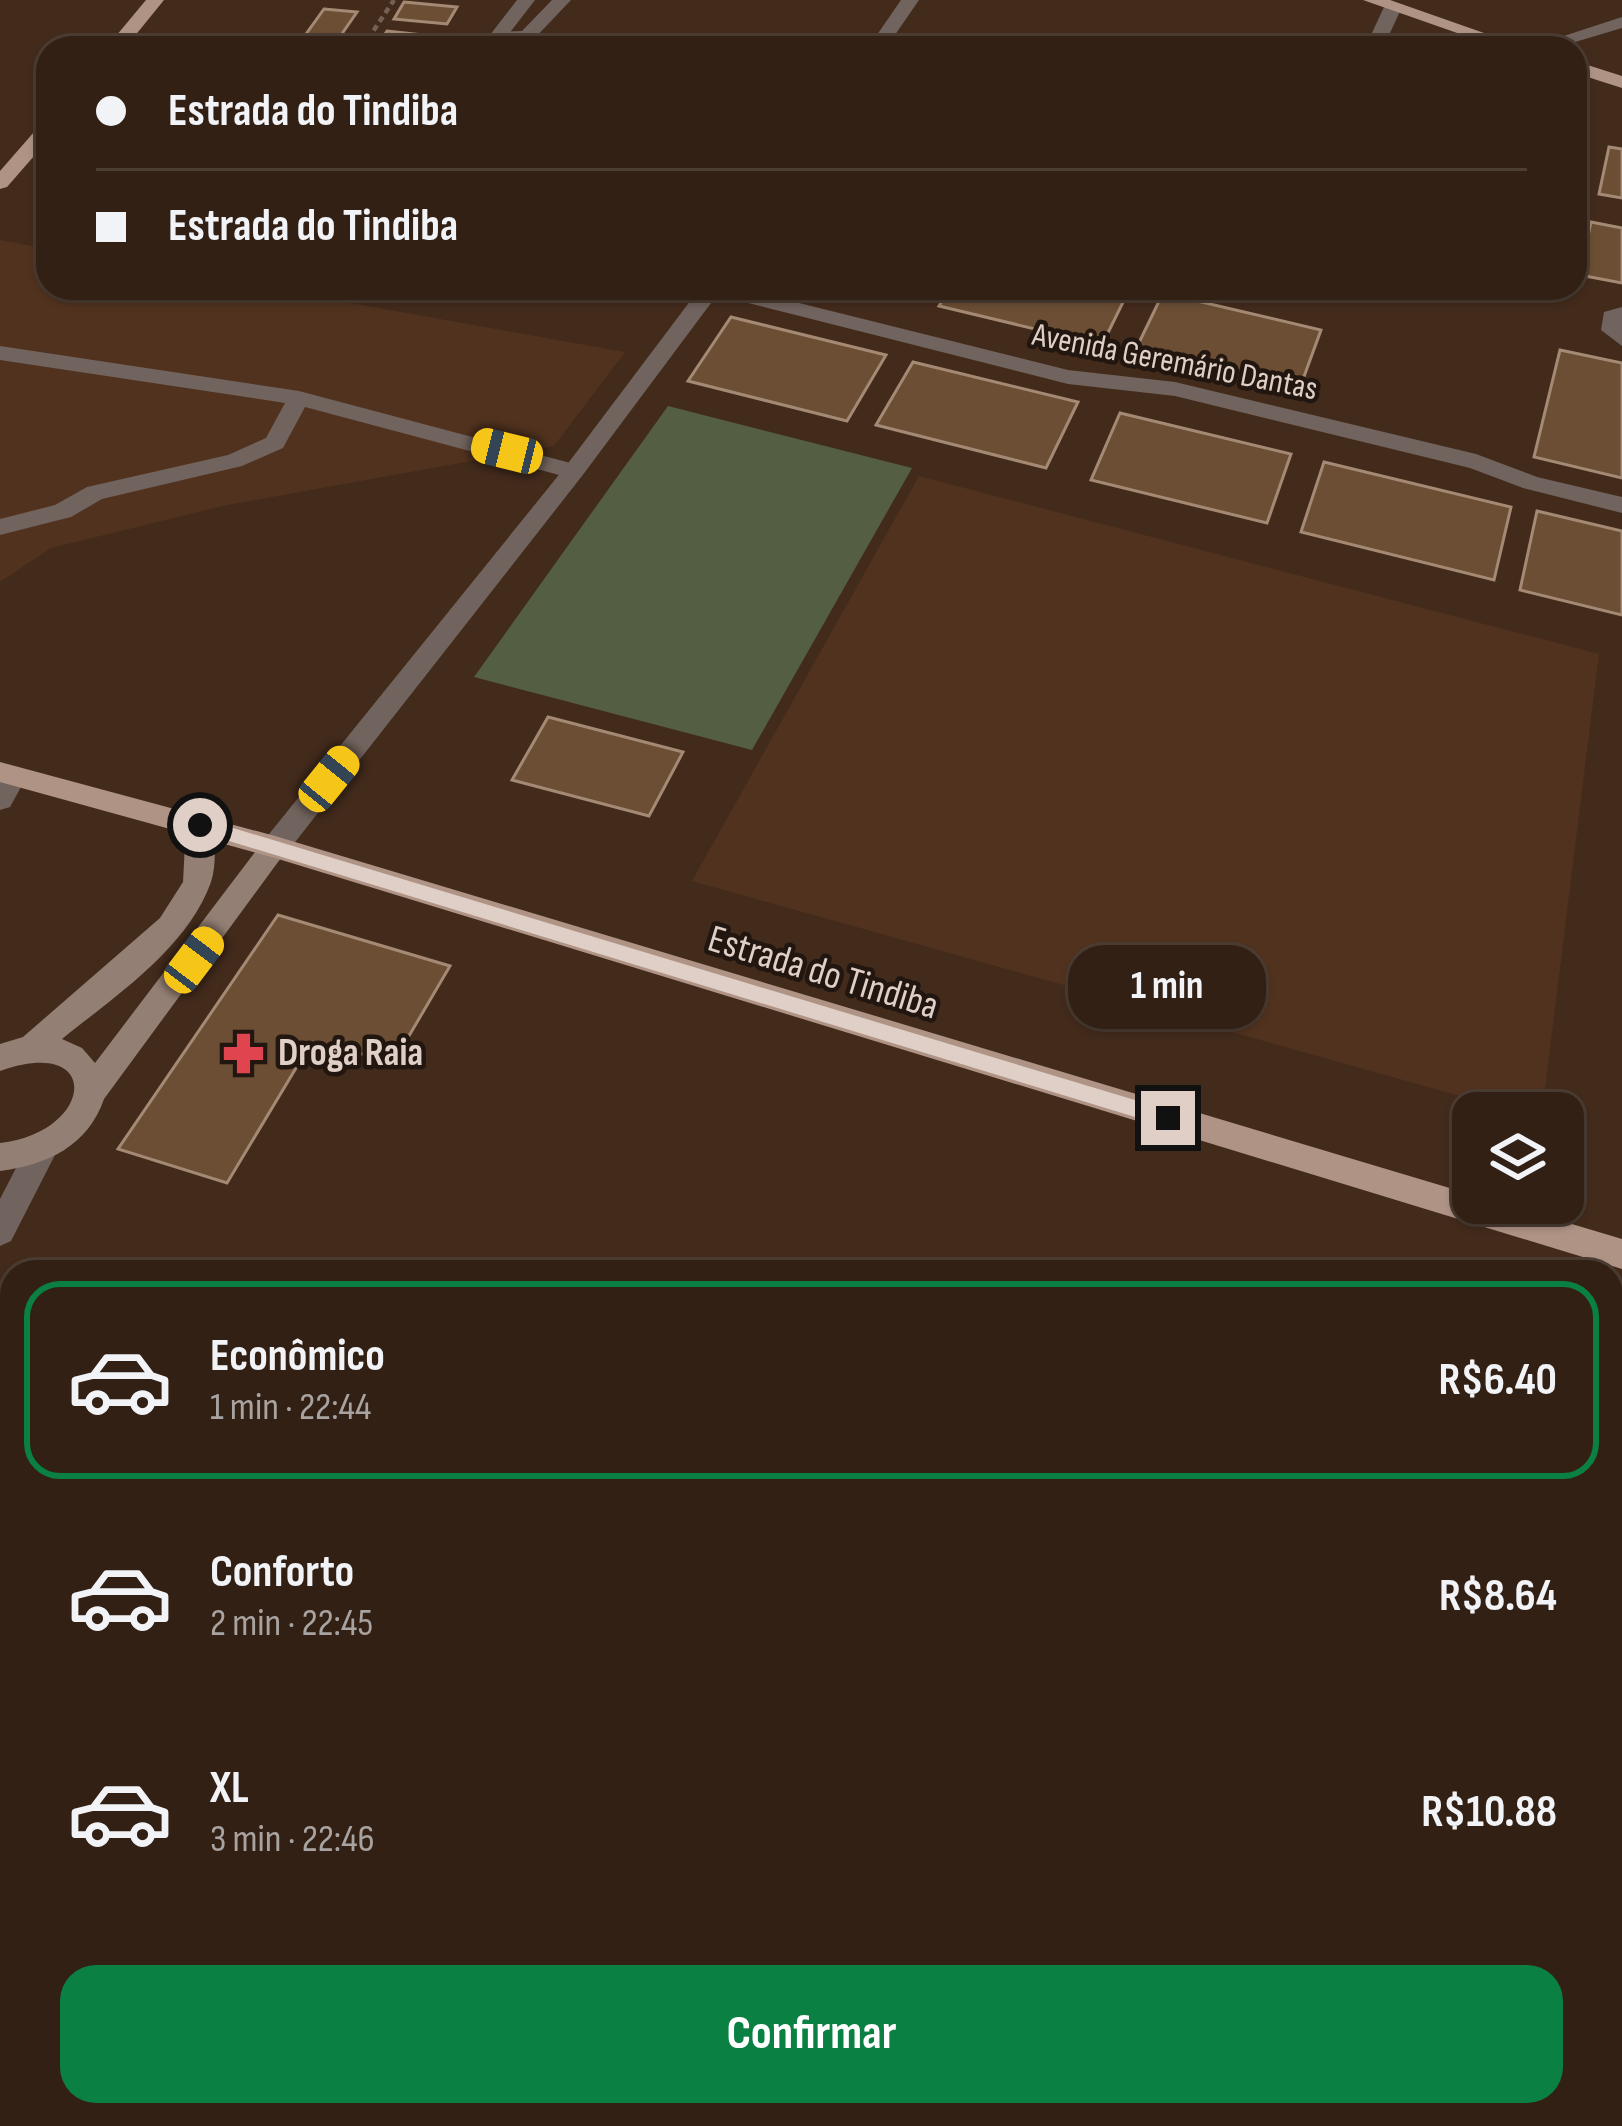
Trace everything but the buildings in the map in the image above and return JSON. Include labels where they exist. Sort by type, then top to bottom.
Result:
[{"type":"main road","points":[[125,36],[155,0]]},
{"type":"main road","points":[[1372,0],[1482,36]]},
{"type":"main road","points":[[1587,71],[1622,82]]},
{"type":"main road","points":[[2,178],[36,141]]},
{"type":"main road","name":"Estrada do Tindiba","points":[[5,782],[200,825],[1622,1254]]},
{"type":"street","points":[[498,36],[526,0]]},
{"type":"street","points":[[526,36],[562,0]]},
{"type":"street","points":[[885,36],[910,0]]},
{"type":"street","points":[[1380,36],[1394,7]]},
{"type":"street","points":[[1576,36],[1622,22]]},
{"type":"street","points":[[0,1157],[41,1151],[66,1136],[83,1115],[91,1092],[275,847],[704,300]]},
{"type":"street","name":"Avenida Geremário Dantas","points":[[761,300],[1068,377],[1175,389],[1476,463],[1532,483],[1622,505]]},
{"type":"street","points":[[1622,314],[1612,317],[1612,331],[1622,339]]},
{"type":"street","points":[[0,354],[299,398],[574,470]]},
{"type":"street","points":[[0,527],[63,511],[95,494],[234,461],[275,443],[299,398]]},
{"type":"street","points":[[8,1055],[150,947],[188,905],[201,862],[200,825]]},
{"type":"street","points":[[8,1055],[54,1048],[69,1054],[89,1076],[91,1092]]},
{"type":"street","points":[[0,1231],[41,1151]]},
{"type":"path","points":[[370,36],[394,0]]},
{"type":"shaded area","points":[[0,240],[36,247],[36,300],[333,300],[625,352],[554,446],[227,505],[51,548],[0,582]]},
{"type":"shaded area","points":[[919,476],[1599,654],[1545,1092],[1452,1094],[692,881]]},
{"type":"green space","points":[[668,406],[912,468],[752,750],[474,677]]},
{"type":"place","name":"Droga Raia","points":[[244,1053]]},
{"type":"route","points":[[200,825],[1168,1118]]}]
